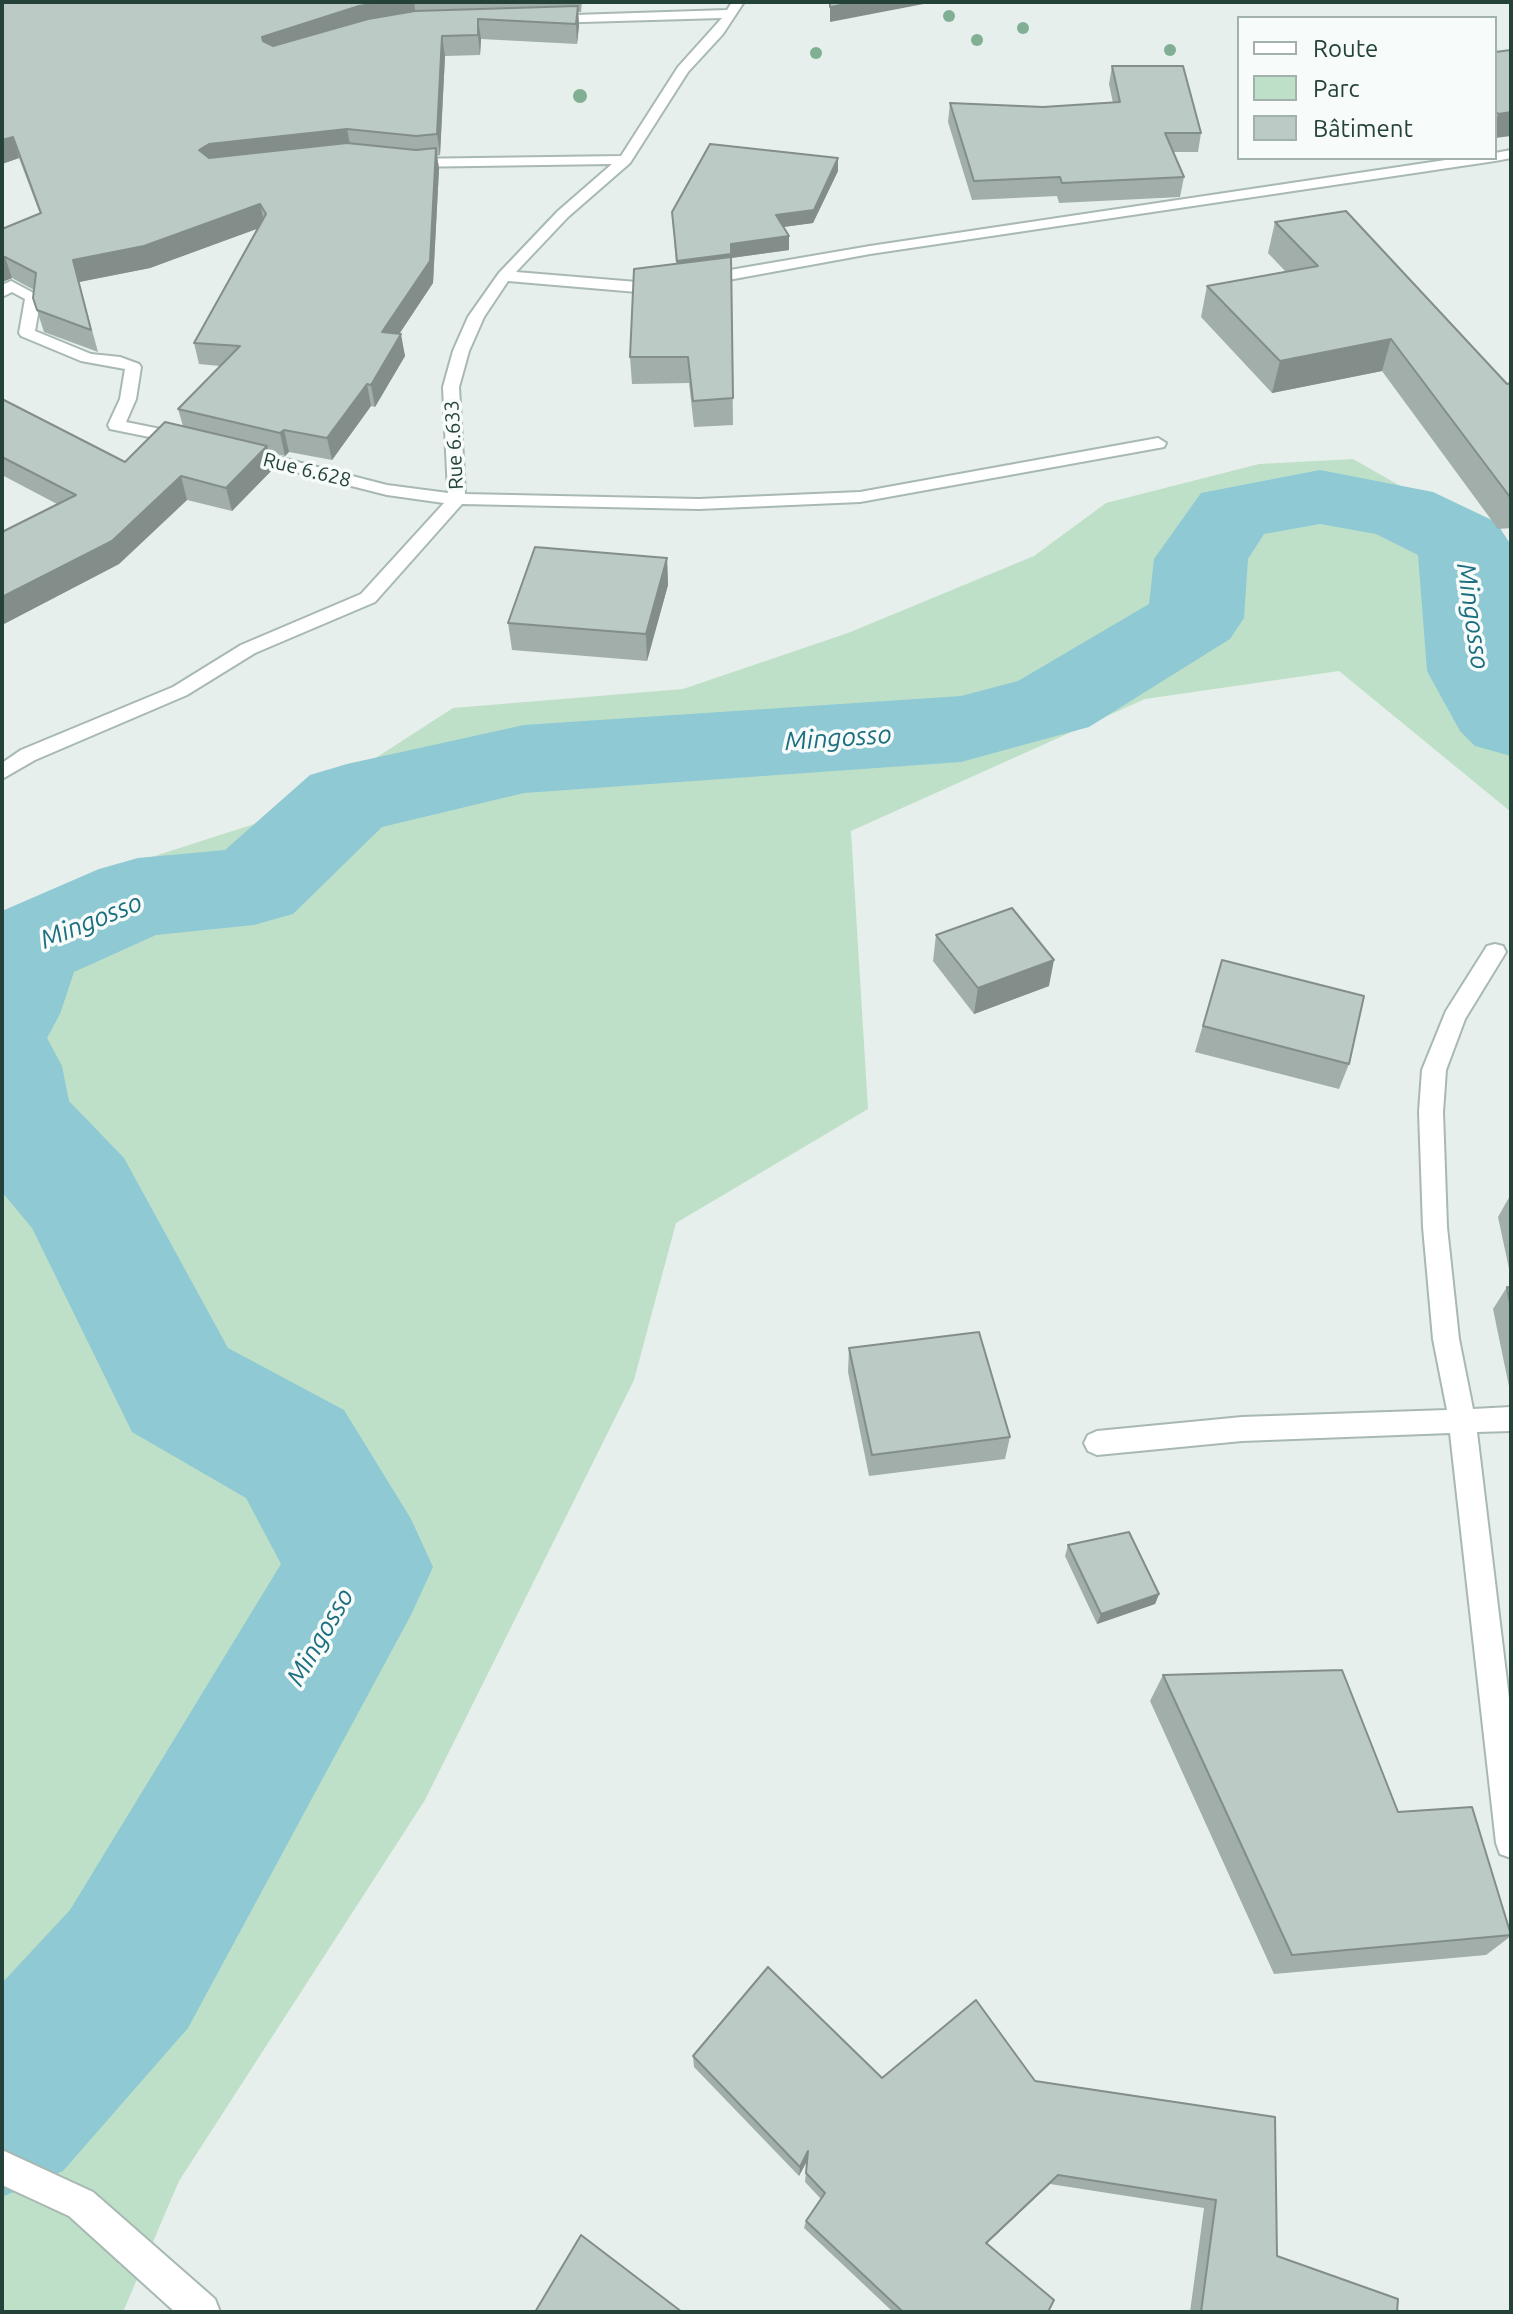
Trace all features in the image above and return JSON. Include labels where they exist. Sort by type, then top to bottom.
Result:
[{"type":"street","points":[[534,19],[656,18],[735,7]]},
{"type":"street","name":"Rue 6.633","points":[[2,772],[28,755],[180,691],[248,649],[368,598],[457,499],[451,387],[461,351],[476,317],[504,276],[563,214],[625,160],[683,70],[735,7]]},
{"type":"street","points":[[394,163],[625,160]]},
{"type":"street","points":[[504,276],[637,287],[711,279],[870,250],[1474,160]]},
{"type":"street","name":"Rue 6.628","points":[[2,292],[11,286],[33,297],[27,333],[87,358],[120,362],[133,367],[128,399],[116,425],[216,446],[387,490],[457,499],[699,504],[860,497],[1158,443]]},
{"type":"street","points":[[1495,952],[1454,1017],[1434,1070],[1431,1112],[1440,1287],[1446,1339],[1462,1419],[1511,1843]]},
{"type":"street","points":[[1097,1443],[1242,1429],[1511,1419]]},
{"type":"street","points":[[2,2167],[81,2204],[202,2312]]},
{"type":"green space","points":[[1353,459],[1511,549],[1511,812],[1339,671],[1145,699],[851,831],[868,1109],[676,1223],[634,1380],[425,1800],[179,2181],[123,2312],[2,2312],[2,955],[89,877],[292,812],[453,708],[683,689],[848,633],[1034,556],[1106,503],[1259,464]]},
{"type":"building","points":[[2,2],[384,2],[359,6],[262,37],[263,41],[273,46],[368,19],[415,11],[578,6],[576,24],[478,19],[478,35],[442,36],[437,134],[416,136],[347,129],[209,144],[199,150],[209,158],[347,143],[416,150],[436,148],[430,261],[382,332],[401,334],[371,385],[367,384],[327,438],[284,430],[280,433],[178,409],[240,346],[194,343],[266,214],[260,204],[144,246],[73,260],[91,330],[37,310],[33,298],[36,273],[2,258],[2,229],[41,213],[13,137],[2,140]]},
{"type":"building","points":[[830,2],[858,2],[830,7]]},
{"type":"building","points":[[1511,50],[1511,112],[1498,114],[1497,113],[1497,52]]},
{"type":"building","points":[[1112,66],[1183,66],[1201,133],[1165,133],[1184,177],[1062,183],[1060,177],[974,181],[950,103],[1043,107],[1120,102]]},
{"type":"building","points":[[710,144],[838,158],[814,210],[776,215],[789,236],[731,244],[731,254],[677,261],[672,212]]},
{"type":"building","points":[[1346,211],[1507,384],[1511,383],[1511,497],[1391,339],[1280,361],[1207,286],[1318,266],[1275,222]]},
{"type":"building","points":[[731,257],[733,398],[693,401],[688,357],[630,357],[634,269]]},
{"type":"building","points":[[2,399],[125,462],[165,422],[267,446],[226,488],[181,476],[112,541],[2,597],[2,532],[76,495],[2,457]]},
{"type":"building","points":[[535,547],[667,558],[646,634],[508,623]]},
{"type":"building","points":[[1012,908],[1054,960],[978,988],[936,935]]},
{"type":"building","points":[[1222,960],[1364,996],[1349,1064],[1203,1026]]},
{"type":"building","points":[[1507,1287],[1511,1288],[1511,1309]]},
{"type":"building","points":[[979,1332],[1010,1437],[872,1455],[849,1348]]},
{"type":"building","points":[[1129,1532],[1159,1594],[1101,1614],[1068,1545]]},
{"type":"building","points":[[1342,1670],[1398,1812],[1472,1807],[1511,1935],[1292,1955],[1163,1675]]},
{"type":"building","points":[[768,1967],[882,2078],[976,2000],[1035,2081],[1275,2117],[1277,2256],[1398,2299],[1397,2312],[1201,2312],[1216,2200],[1058,2175],[986,2243],[1054,2300],[1048,2312],[903,2312],[806,2221],[825,2193],[806,2173],[808,2151],[800,2167],[693,2056]]},
{"type":"building","points":[[581,2235],[682,2312],[535,2312]]},
{"type":"waterway","name":"Mingosso","points":[[2,1014],[25,947],[138,897],[254,886],[347,800],[524,759],[961,729],[1053,704],[1196,618],[1201,559],[1233,512],[1320,497],[1401,511],[1463,542],[1476,671],[1496,708],[1511,723]]},
{"type":"waterway","name":"Mingosso","points":[[2,1066],[12,1120],[79,1194],[180,1390],[295,1454],[360,1567],[129,1969],[2,2110]]}]
